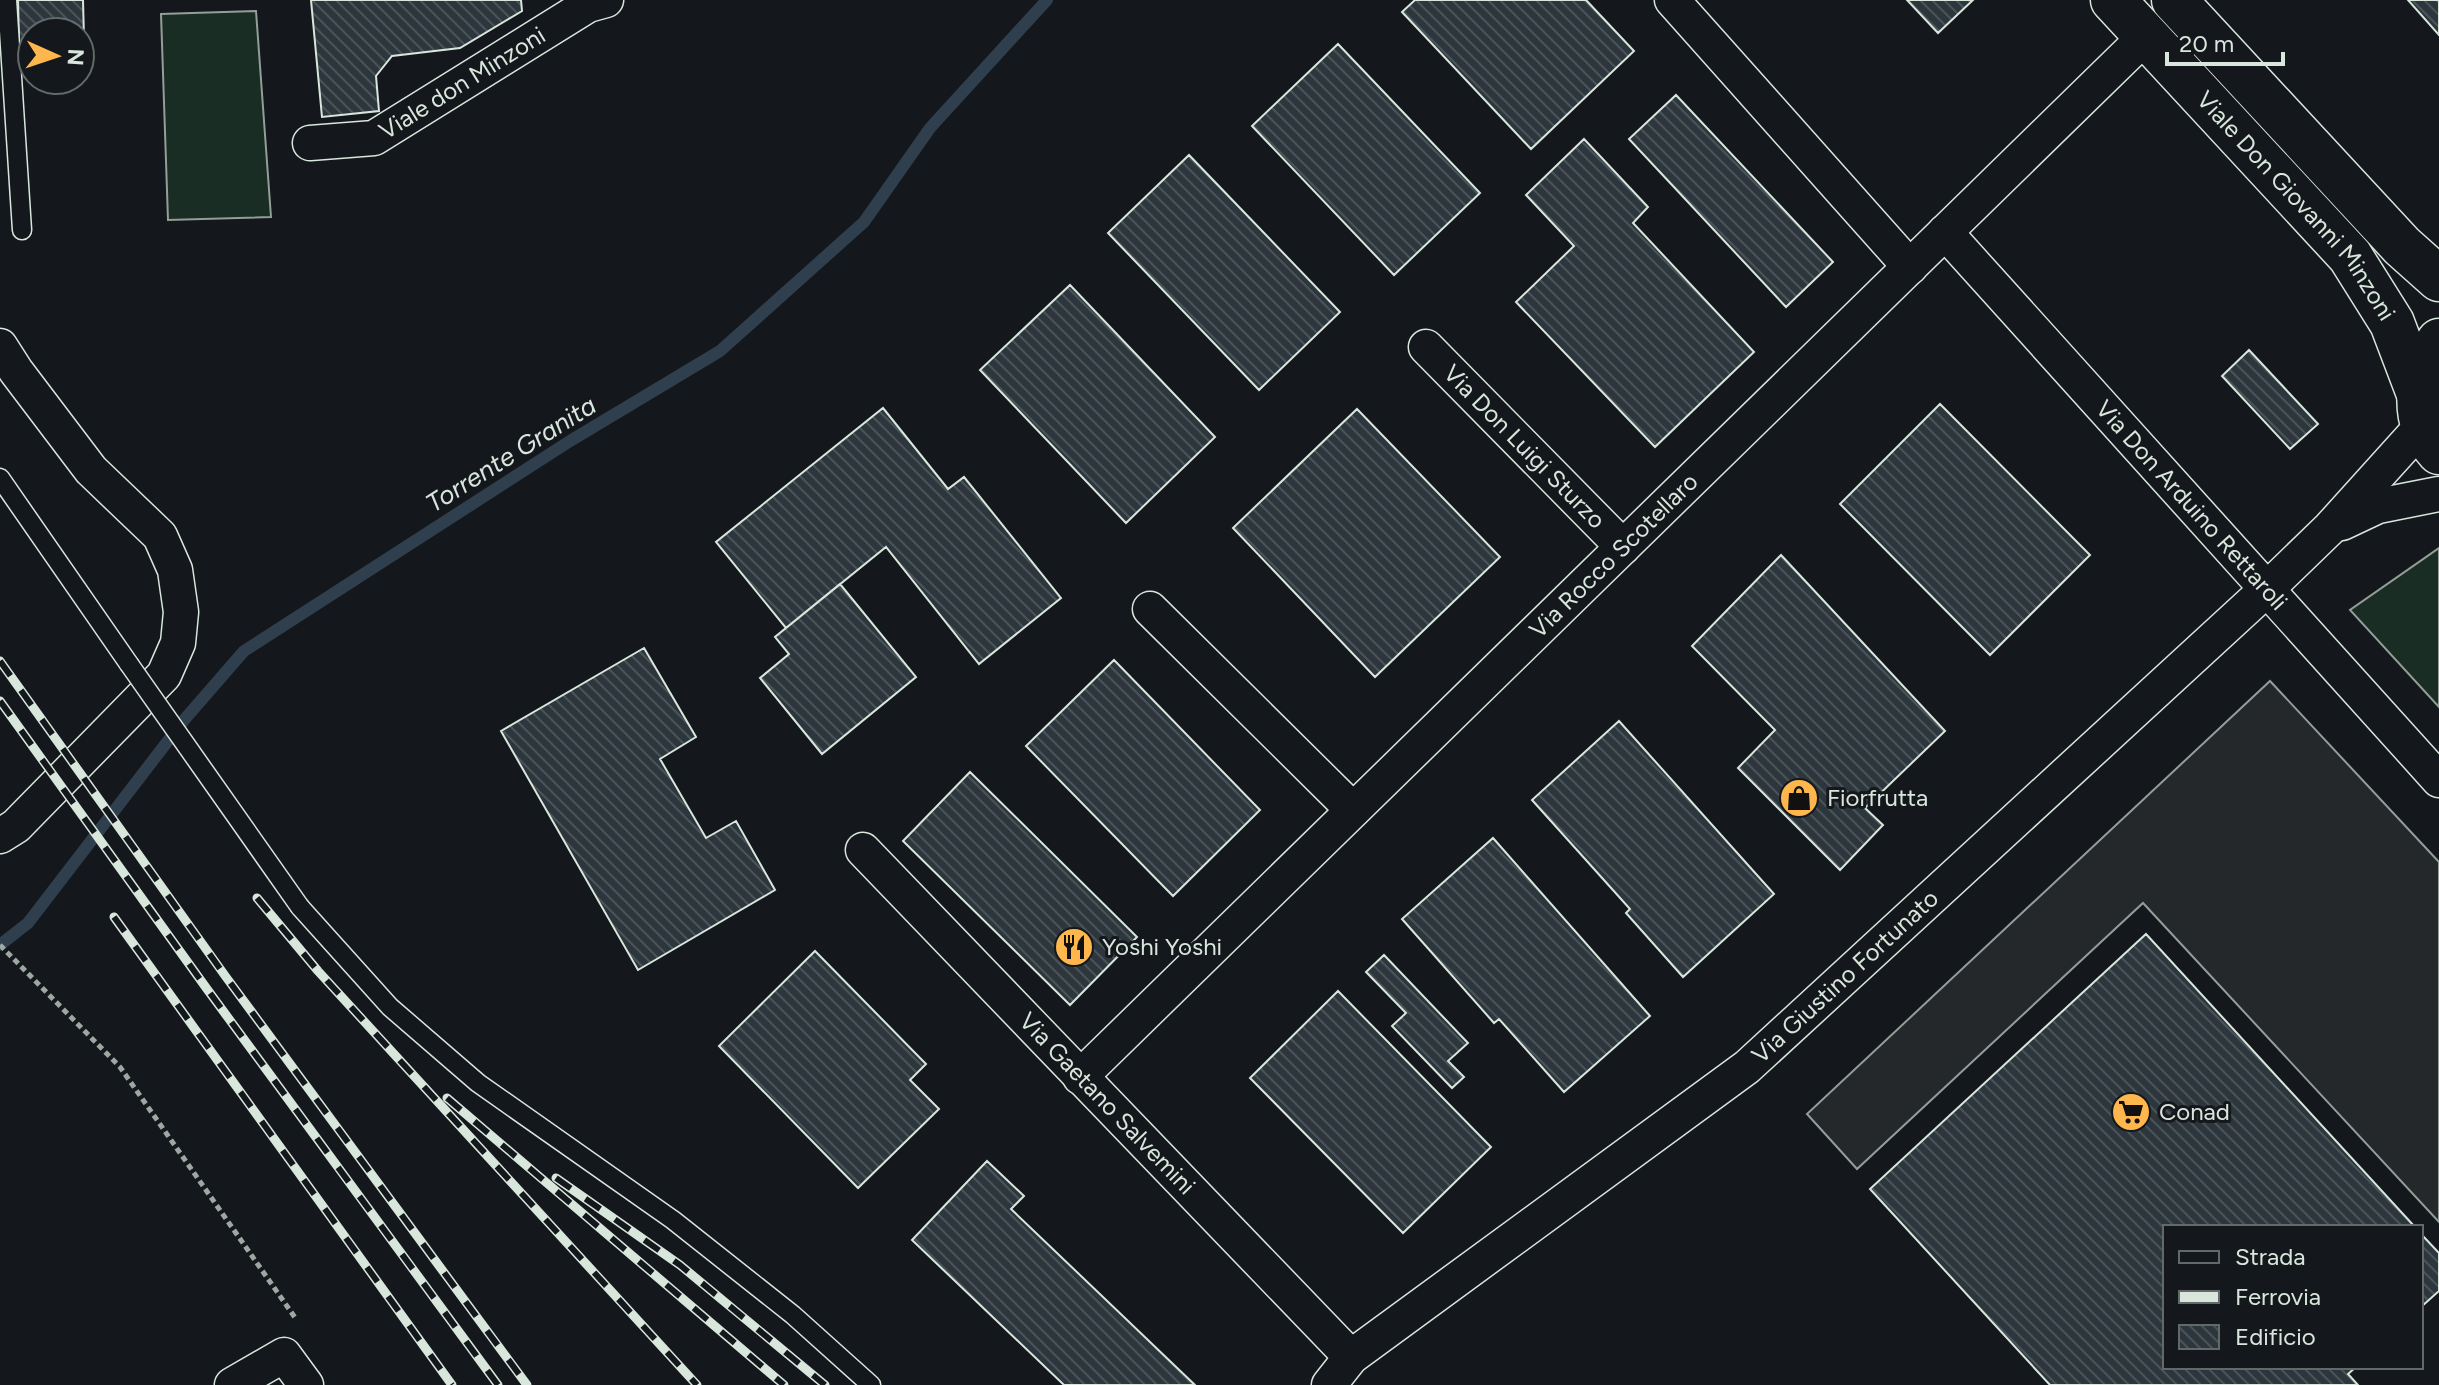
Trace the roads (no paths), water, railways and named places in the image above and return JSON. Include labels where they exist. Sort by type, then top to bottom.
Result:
[{"type":"main road","name":"Viale Don Giovanni Minzoni","points":[[2113,0],[2350,256],[2392,323],[2427,423]]},
{"type":"main road","name":"Viale Don Giovanni Minzoni","points":[[2174,0],[2402,246],[2439,279]]},
{"type":"main road","points":[[2427,423],[2424,367],[2439,341]]},
{"type":"street","name":"Viale don Minzoni","points":[[310,143],[374,138],[588,5],[606,0]]},
{"type":"street","points":[[1672,0],[1910,267]]},
{"type":"street","name":"Via Rocco Scotellaro","points":[[1080,1077],[2146,36]]},
{"type":"street","name":"Via Don Arduino Rettaroli","points":[[1945,232],[2439,780]]},
{"type":"street","points":[[0,346],[91,470],[160,536],[175,570],[181,612],[178,643],[164,675],[16,826],[0,836]]},
{"type":"street","name":"Via Don Luigi Sturzo","points":[[1426,347],[1623,547]]},
{"type":"street","name":"Via Giustino Fortunato","points":[[1329,1385],[1351,1357],[1747,1067],[2267,589],[2330,528],[2427,423]]},
{"type":"street","name":"Via Giustino Fortunato","points":[[2330,528],[2378,506],[2439,494]]},
{"type":"street","points":[[1150,609],[1353,810]]},
{"type":"street","name":"Via Gaetano Salvemini","points":[[863,850],[1351,1357]]},
{"type":"street","points":[[232,1385],[284,1355],[306,1385]]},
{"type":"lane","points":[[7,0],[22,230]]},
{"type":"lane","points":[[0,478],[300,907],[390,1007],[478,1083],[673,1220],[793,1315],[871,1385]]},
{"type":"waterway","name":"Torrente Granita","points":[[0,945],[28,923],[184,720],[244,651],[570,441],[720,351],[864,222],[930,128],[1047,0]]},
{"type":"railway","points":[[0,661],[226,977],[527,1385]]},
{"type":"railway","points":[[0,701],[498,1385]]},
{"type":"railway","points":[[257,898],[318,971],[697,1385]]},
{"type":"railway","points":[[114,917],[452,1385]]},
{"type":"railway","points":[[447,1098],[784,1385]]},
{"type":"railway","points":[[556,1178],[680,1265],[825,1385]]},
{"type":"place","name":"Fiorfrutta","points":[[1799,798]]},
{"type":"place","name":"Yoshi Yoshi","points":[[1074,947]]},
{"type":"place","name":"Conad","points":[[2131,1112]]}]
